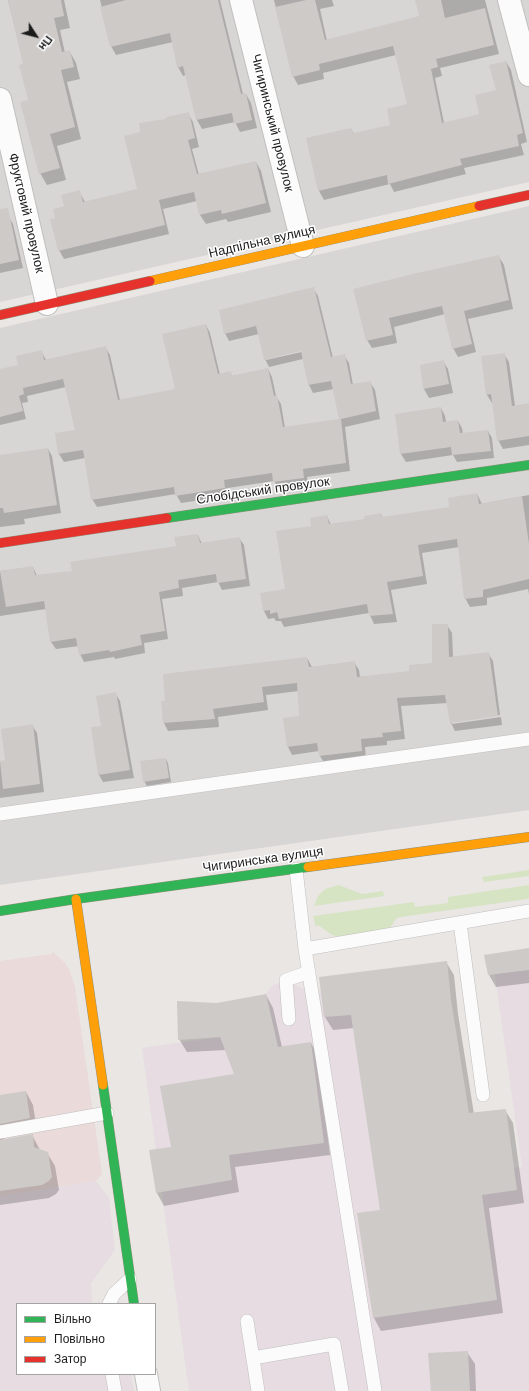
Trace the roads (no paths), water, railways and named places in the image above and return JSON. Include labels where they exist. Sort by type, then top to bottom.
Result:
[{"type":"street","name":"Чигиринський провулок","points":[[241,0],[303,246]]},
{"type":"street","points":[[509,0],[529,75]]},
{"type":"street","name":"Фруктовий провулок","points":[[0,99],[47,304]]},
{"type":"street","name":"Надпільна вулиця","points":[[0,315],[529,195]]},
{"type":"street","name":"Слобідський провулок","points":[[0,543],[529,465]]},
{"type":"street","name":"Чигиринська вулиця","points":[[0,911],[296,868],[529,837]]},
{"type":"street","points":[[76,899],[134,1303]]},
{"type":"street","points":[[146,1375],[149,1391]]},
{"type":"lane","points":[[0,814],[529,738]]},
{"type":"lane","points":[[296,868],[305,950],[375,1391]]},
{"type":"lane","points":[[305,950],[529,911]]},
{"type":"lane","points":[[460,923],[483,1095]]},
{"type":"lane","points":[[289,1019],[286,980],[309,972]]},
{"type":"lane","points":[[0,1132],[107,1114]]},
{"type":"lane","points":[[110,1303],[114,1294],[130,1279]]},
{"type":"lane","points":[[247,1321],[258,1391]]},
{"type":"lane","points":[[253,1358],[334,1344],[342,1391]]},
{"type":"lane","points":[[112,1375],[115,1391]]}]
